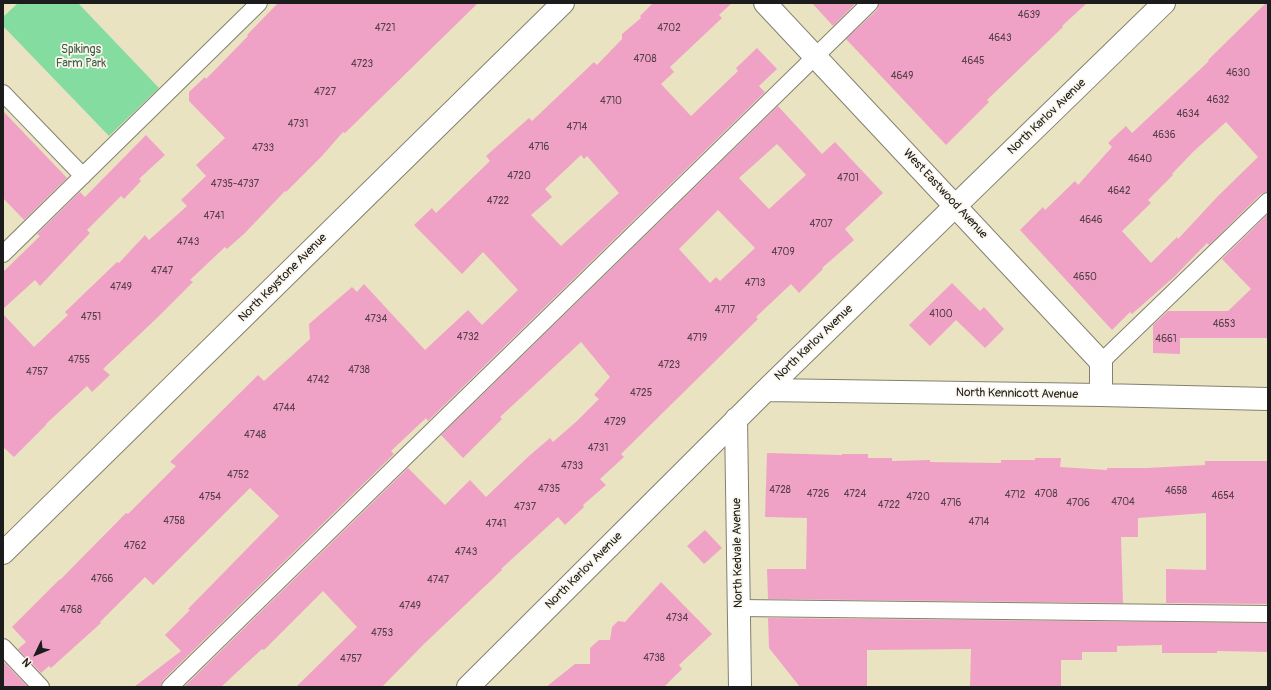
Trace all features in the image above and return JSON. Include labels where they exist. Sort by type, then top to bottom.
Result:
[{"type":"street","name":"North Keystone Avenue","points":[[3,553],[563,3]]},
{"type":"street","name":"West Eastwood Avenue","points":[[766,3],[1101,362]]},
{"type":"street","name":"North Karlov Avenue","points":[[468,687],[736,419],[1164,3]]},
{"type":"street","points":[[1101,362],[1101,395]]},
{"type":"street","name":"North Kennicott Avenue","points":[[766,390],[1268,399]]},
{"type":"street","name":"North Kedvale Avenue","points":[[736,419],[740,687]]},
{"type":"lane","points":[[3,254],[259,3]]},
{"type":"lane","points":[[170,687],[870,3]]},
{"type":"lane","points":[[3,94],[83,176]]},
{"type":"lane","points":[[1101,362],[1268,201]]},
{"type":"lane","points":[[739,608],[1268,614]]},
{"type":"lane","points":[[3,647],[41,687]]},
{"type":"green space","name":"Spikings Farm Park","points":[[18,3],[78,3],[159,88],[109,136],[3,26],[3,17]]},
{"type":"building","points":[[278,3],[478,3],[345,133],[343,132],[322,156],[286,192],[285,191],[245,233],[227,249],[225,247],[190,280],[193,282],[103,369],[110,375],[92,392],[87,386],[46,424],[14,457],[3,447],[3,314],[34,347],[68,315],[65,312],[117,262],[119,263],[145,235],[149,240],[187,206],[181,200],[206,176],[196,165],[225,138],[189,101],[189,92],[205,77],[206,79]]},
{"type":"building","points":[[653,3],[732,3],[719,15],[722,18],[670,67],[674,72],[661,84],[691,116],[738,71],[736,68],[757,48],[777,69],[759,86],[765,92],[428,421],[426,418],[391,451],[394,454],[163,680],[161,687],[134,687],[181,651],[165,635],[190,610],[188,609],[279,516],[250,488],[153,585],[145,577],[100,622],[101,623],[51,668],[49,666],[41,673],[18,649],[26,642],[12,627],[126,513],[128,514],[176,466],[170,462],[258,375],[264,381],[310,339],[309,324],[352,287],[357,292],[364,284],[425,350],[468,310],[482,325],[518,290],[483,252],[462,274],[414,225],[432,208],[436,213],[490,161],[486,156],[529,118],[532,121],[594,62],[597,65],[622,39],[622,34],[641,18],[640,16]],"holes":[[[581,155],[584,159],[587,156],[619,193],[561,246],[531,215],[552,197],[545,189]]]},
{"type":"building","points":[[812,3],[856,3],[833,26]]},
{"type":"building","points":[[879,3],[1087,3],[987,100],[989,102],[946,145],[846,39],[877,10]]},
{"type":"building","points":[[1266,3],[1268,3],[1268,192],[1261,194],[1209,245],[1207,243],[1174,277],[1132,314],[1130,312],[1112,330],[1020,230],[1043,207],[1045,210],[1075,181],[1078,185],[1112,147],[1108,143],[1126,126],[1132,133],[1209,61],[1208,60]],"holes":[[[1226,122],[1258,157],[1218,196],[1178,239],[1177,237],[1151,263],[1122,231],[1151,203],[1148,200],[1173,175],[1172,174],[1193,152]]]},
{"type":"building","points":[[778,106],[822,154],[835,142],[883,193],[845,229],[854,240],[822,268],[823,269],[799,293],[791,284],[756,317],[758,319],[621,454],[624,457],[600,479],[606,485],[583,505],[584,507],[565,525],[558,517],[501,569],[502,570],[423,645],[382,687],[296,687],[357,627],[323,591],[264,650],[262,649],[221,687],[184,687],[408,468],[445,505],[470,480],[486,497],[550,438],[553,442],[577,421],[599,399],[594,395],[610,377],[581,342],[500,417],[502,419],[463,458],[441,435]],"holes":[[[777,144],[806,175],[769,209],[739,178]],[[718,210],[755,248],[720,281],[716,277],[710,283],[679,249]]]},
{"type":"building","points":[[3,111],[67,178],[24,220],[3,198]]},
{"type":"building","points":[[146,135],[165,155],[139,179],[141,181],[124,199],[121,196],[87,230],[90,233],[40,286],[35,280],[3,309],[3,272],[40,236],[37,234],[80,192],[85,197]]},
{"type":"building","points":[[1268,214],[1268,338],[1180,338],[1180,354],[1153,353],[1153,325],[1168,311],[1228,311],[1251,289],[1222,259]]},
{"type":"building","points":[[952,283],[980,311],[984,307],[1004,329],[985,348],[956,320],[930,346],[909,325]]},
{"type":"building","points":[[767,453],[842,455],[868,454],[868,458],[892,458],[892,461],[930,460],[930,462],[1001,463],[1001,460],[1061,458],[1060,467],[1107,470],[1107,468],[1147,468],[1205,465],[1205,461],[1268,461],[1268,604],[1166,603],[1166,569],[1206,570],[1206,513],[1138,518],[1138,537],[1121,537],[1123,603],[768,599],[767,569],[806,569],[807,518],[765,517]]},
{"type":"building","points":[[705,530],[722,548],[704,564],[687,546]]},
{"type":"building","points":[[661,582],[712,634],[679,665],[682,669],[664,687],[546,687],[575,664],[590,664],[590,648],[599,640],[610,640],[612,627],[618,621],[625,622]]},
{"type":"building","points":[[768,618],[1268,623],[1268,652],[1217,651],[1217,653],[1162,653],[1162,645],[1117,646],[1117,652],[1082,652],[1082,660],[1061,660],[1061,687],[970,687],[971,649],[867,650],[867,687],[800,687],[769,648]]},
{"type":"building","points":[[5,663],[28,687],[3,687],[3,664]]}]
